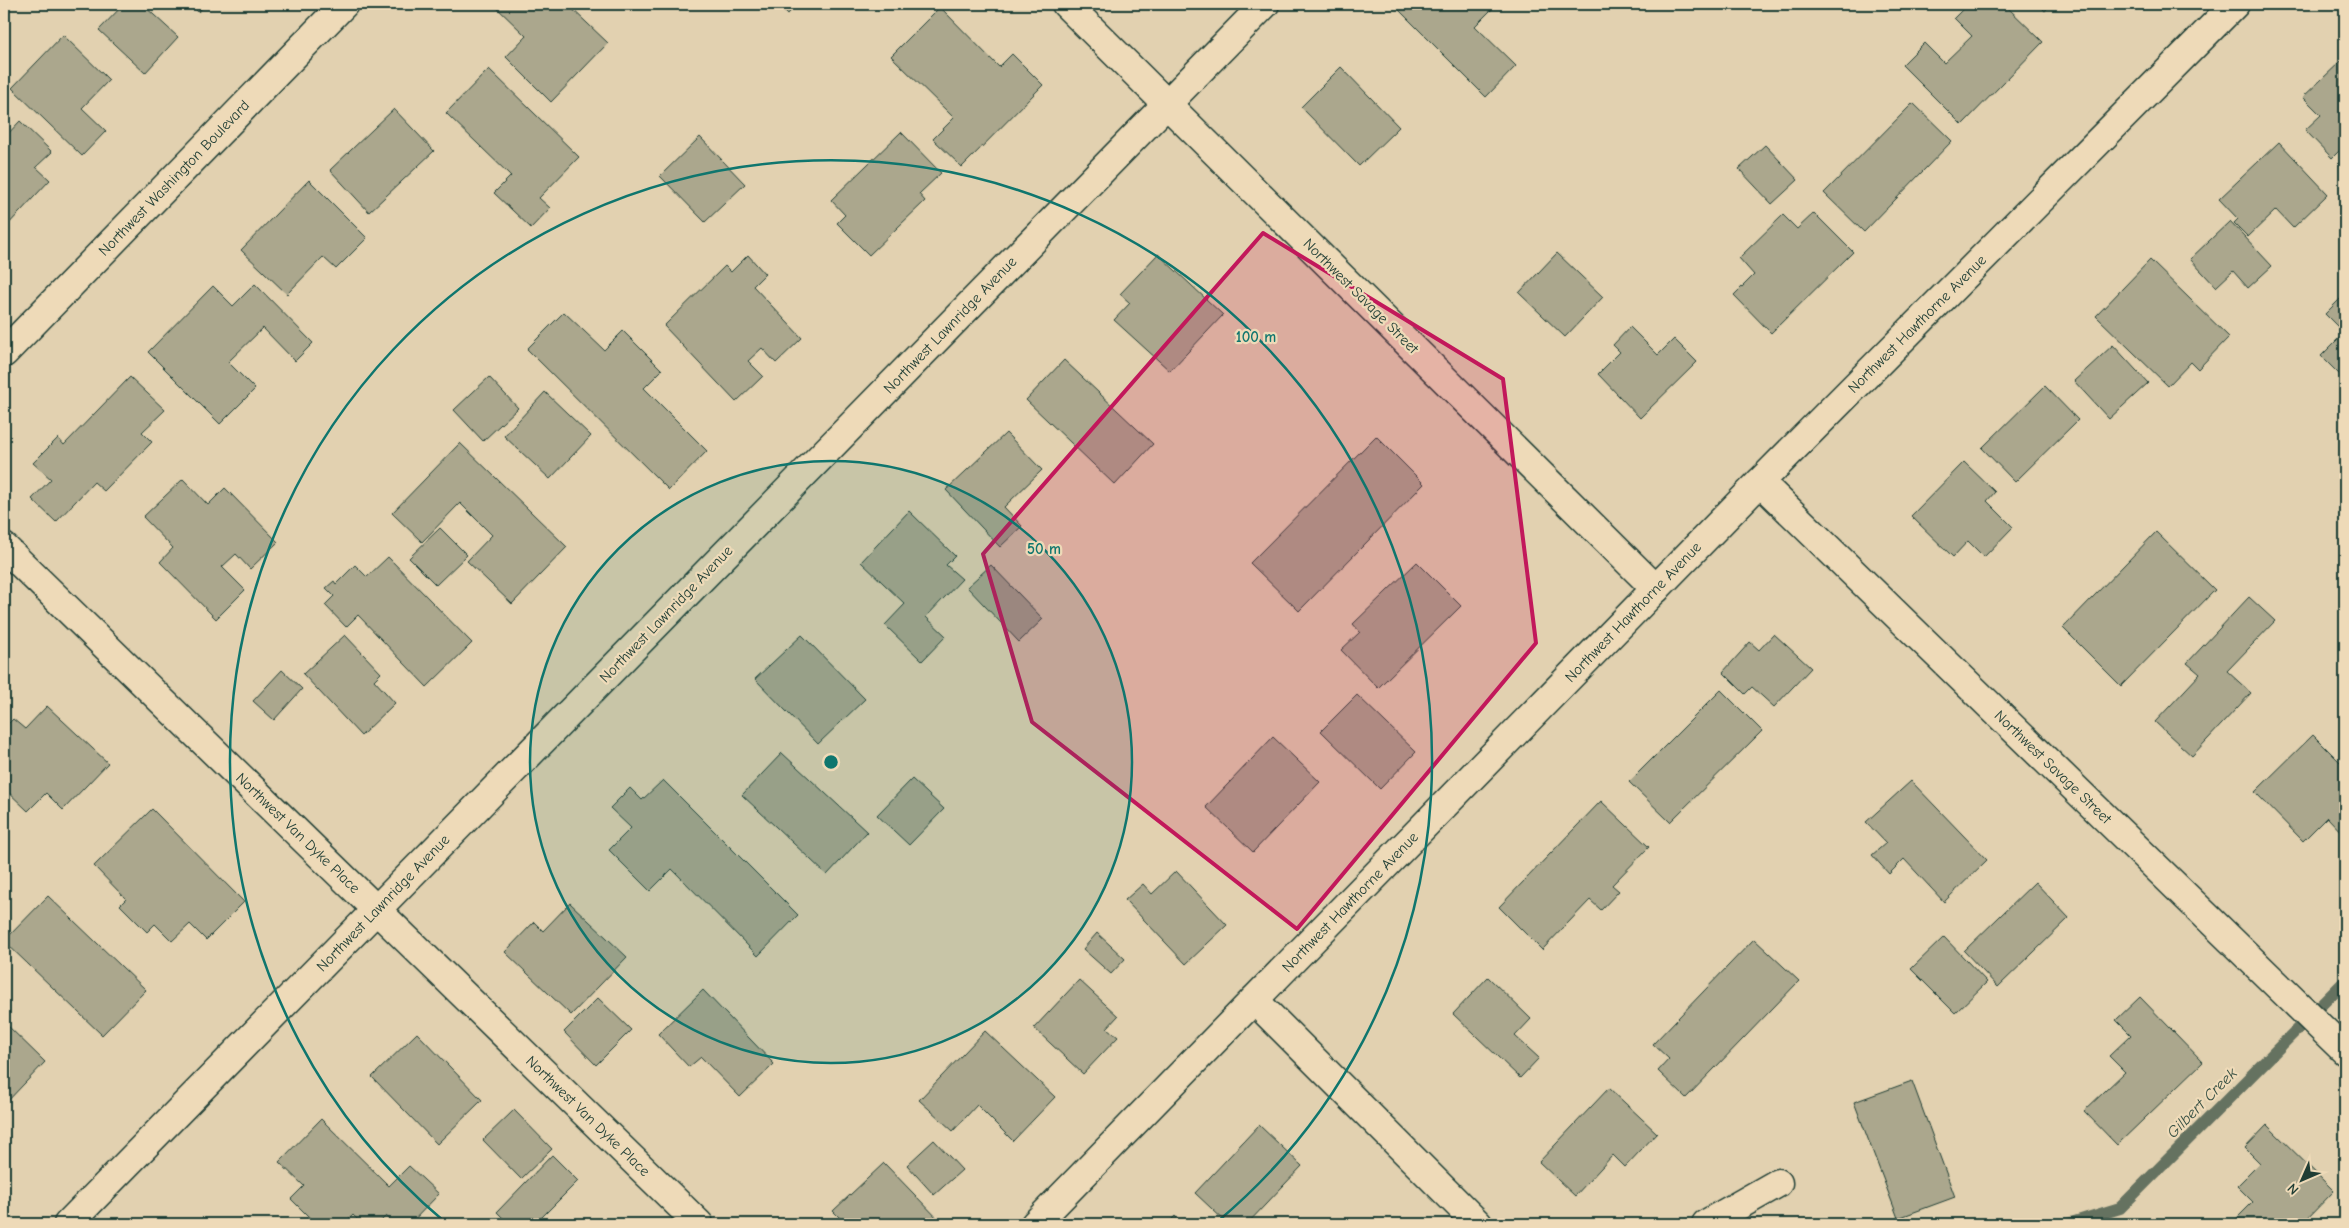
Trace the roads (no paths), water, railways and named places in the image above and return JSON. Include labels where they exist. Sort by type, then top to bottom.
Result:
[{"type":"street","name":"Northwest Washington Boulevard","points":[[4,352],[344,4]]},
{"type":"street","name":"Northwest Savage Street","points":[[1066,4],[1656,589]]},
{"type":"street","name":"Northwest Lawnridge Avenue","points":[[68,1224],[1265,4]]},
{"type":"street","name":"Northwest Hawthorne Avenue","points":[[1035,1224],[1760,482],[2235,4]]},
{"type":"street","name":"Northwest Savage Street","points":[[1760,482],[2345,1052]]},
{"type":"street","name":"Northwest Van Dyke Place","points":[[4,547],[699,1224]]},
{"type":"street","points":[[1254,1000],[1478,1224]]},
{"type":"street","points":[[1706,1224],[1778,1183]]},
{"type":"waterway","name":"Gilbert Creek","points":[[2068,1224],[2120,1208],[2345,981]]}]
